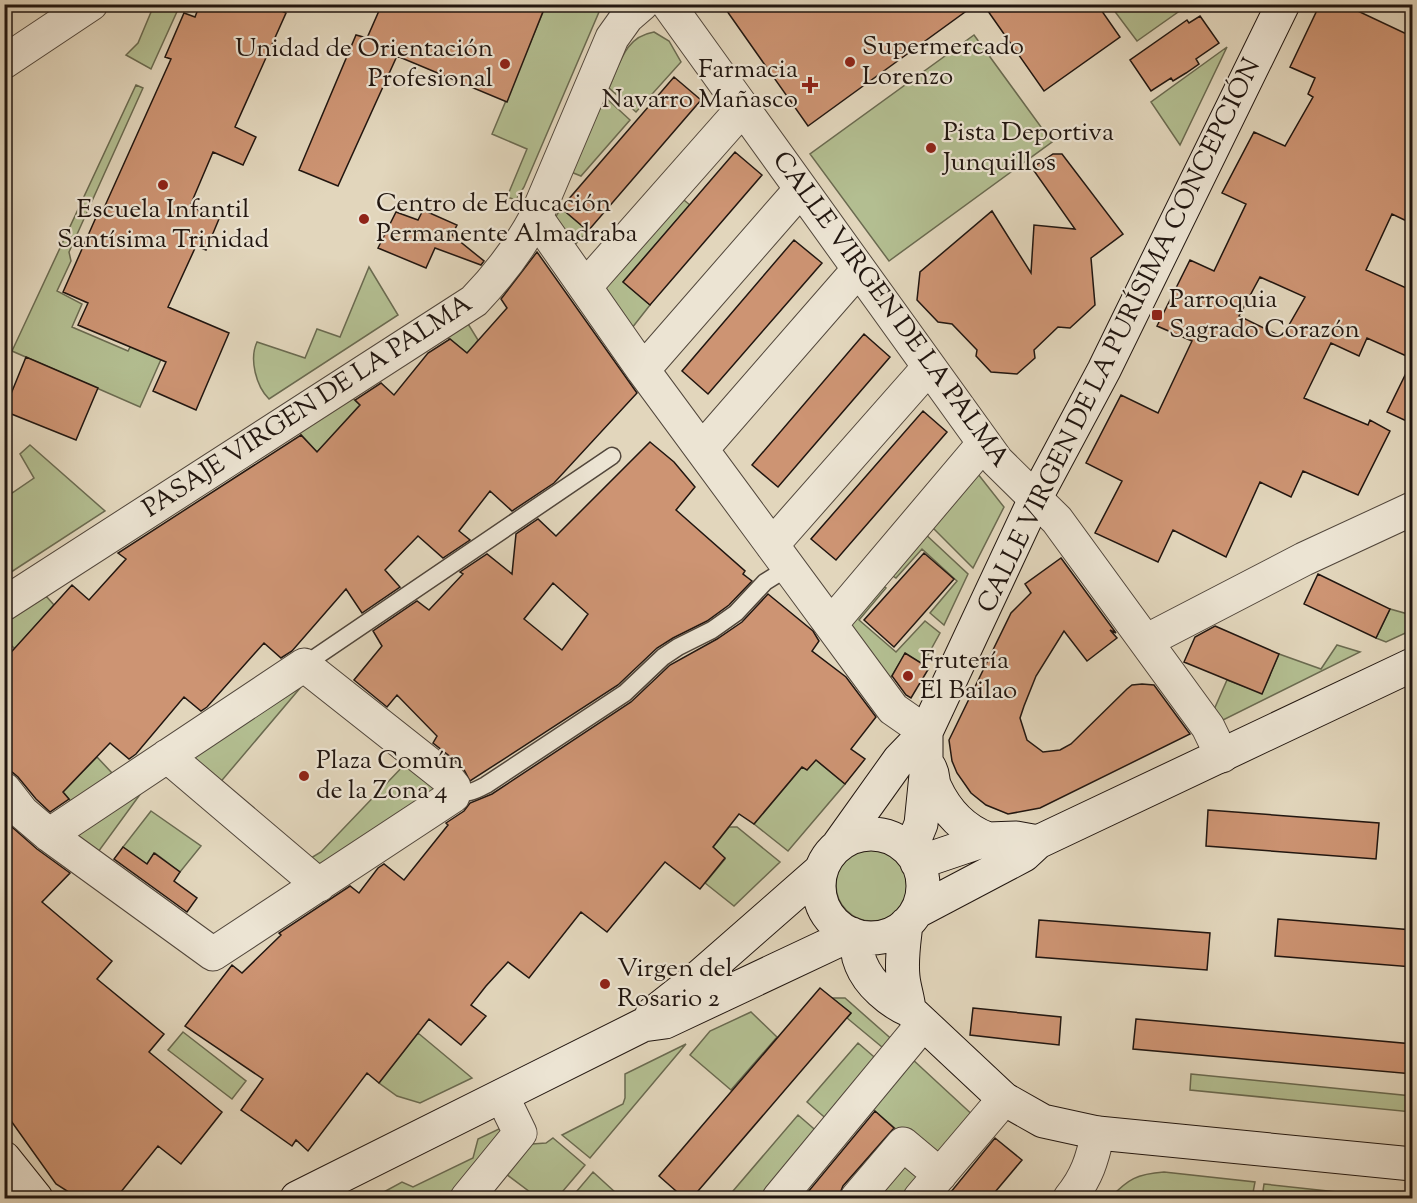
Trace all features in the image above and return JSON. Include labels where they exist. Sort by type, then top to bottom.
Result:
[{"type":"street","points":[[4,62],[91,4]]},
{"type":"street","name":"PASAJE VIRGEN DE LA PALMA","points":[[4,604],[474,301],[509,262],[536,217],[612,38],[627,17],[642,4]]},
{"type":"street","name":"CALLE VIRGEN DE LA PALMA","points":[[668,4],[984,443],[998,461],[1057,520],[1208,727],[1222,756]]},
{"type":"street","name":"CALLE VIRGEN DE LA PURÍSIMA CONCEPCIÓN","points":[[913,857],[921,824],[926,747],[1035,499],[1104,370],[1283,4]]},
{"type":"street","points":[[593,277],[743,108]]},
{"type":"street","points":[[643,370],[801,189]]},
{"type":"street","points":[[536,217],[593,277],[643,370],[893,709],[926,747],[934,783],[949,809],[964,826],[988,839]]},
{"type":"street","points":[[702,449],[858,270]]},
{"type":"street","points":[[780,556],[929,367]]},
{"type":"street","points":[[831,624],[984,443]]},
{"type":"street","points":[[1146,641],[1304,558],[1413,508]]},
{"type":"street","points":[[4,789],[22,812],[49,835],[213,954],[453,796],[454,787],[447,778],[304,665],[49,835]]},
{"type":"street","points":[[830,857],[818,885],[821,901],[828,915],[838,927],[854,935],[874,938],[891,933],[911,918],[1024,855],[1038,842],[1413,665]]},
{"type":"street","name":"CALLE VIRGEN DE LA PURÍSIMA CONCEPCIÓN","points":[[830,857],[899,760],[926,747]]},
{"type":"street","points":[[167,756],[319,885]]},
{"type":"street","points":[[643,1025],[657,1009],[699,977],[853,837],[868,834],[876,834],[898,841],[913,857],[920,869],[923,883],[921,898],[911,918],[902,956],[903,980],[915,1018]]},
{"type":"street","points":[[913,857],[988,839],[1016,838],[1038,842]]},
{"type":"street","points":[[854,935],[861,966],[893,1003],[915,1018],[1004,1099],[1043,1121],[1098,1133],[1413,1164]]},
{"type":"street","points":[[297,1198],[643,1025],[665,1022],[854,935]]},
{"type":"street","points":[[779,1198],[915,1018]]},
{"type":"street","points":[[467,1198],[520,1133],[502,1096]]},
{"type":"street","points":[[857,1198],[903,1143],[930,1187],[1004,1099]]},
{"type":"street","points":[[1070,1198],[1083,1182],[1090,1167],[1098,1133]]},
{"type":"street","points":[[4,1158],[36,1198]]},
{"type":"lane","points":[[304,665],[612,456]]},
{"type":"lane","points":[[453,790],[465,794],[486,785],[625,693],[663,657],[736,613],[765,582],[780,556]]},
{"type":"green space","points":[[154,5],[180,5],[151,69],[126,55],[138,43]]},
{"type":"green space","points":[[546,5],[602,5],[524,187],[516,200],[507,197],[527,149],[492,134]]},
{"type":"green space","points":[[1110,5],[1188,5],[1137,41]]},
{"type":"green space","points":[[654,32],[669,41],[681,62],[636,112],[609,88],[629,46],[636,39]]},
{"type":"green space","name":"Pista Deportiva Junquillos","points":[[974,35],[1052,142],[889,261],[810,154]]},
{"type":"green space","points":[[1227,47],[1180,145],[1151,102]]},
{"type":"green space","points":[[136,85],[143,88],[69,252],[71,261],[57,291],[82,304],[72,327],[128,351],[141,327],[170,339],[140,407],[12,351]]},
{"type":"green space","points":[[605,97],[630,120],[581,176],[571,172]]},
{"type":"green space","points":[[679,196],[690,205],[623,282],[650,305],[628,333],[596,290]]},
{"type":"green space","points":[[561,208],[588,231],[567,253],[549,228]]},
{"type":"green space","points":[[369,267],[398,315],[269,399],[264,394],[255,372],[254,356],[257,342],[305,358],[317,329],[340,337]]},
{"type":"green space","points":[[465,319],[484,354],[477,361],[443,334]]},
{"type":"green space","points":[[349,395],[360,405],[317,452],[296,429]]},
{"type":"green space","points":[[30,445],[105,511],[5,576],[5,498],[34,478],[20,454]]},
{"type":"green space","points":[[974,469],[1004,507],[973,568],[929,524]]},
{"type":"green space","points":[[923,532],[968,574],[944,625],[930,613],[957,581],[922,549],[896,578],[887,572]]},
{"type":"green space","points":[[877,582],[886,588],[859,620],[896,652],[925,621],[940,633],[923,664],[905,654],[887,684],[841,626]]},
{"type":"green space","points":[[46,596],[54,605],[15,649],[5,639],[4,623]]},
{"type":"green space","points":[[1412,605],[1412,630],[1386,642],[1376,638],[1390,609],[1408,614]]},
{"type":"green space","points":[[1337,645],[1360,652],[1219,722],[1213,712],[1227,680],[1262,693],[1279,654],[1321,669]]},
{"type":"green space","points":[[301,687],[218,785],[192,758]]},
{"type":"green space","points":[[97,757],[112,773],[75,806],[63,792]]},
{"type":"green space","points":[[816,760],[845,784],[788,851],[754,824],[802,767]]},
{"type":"green space","points":[[407,762],[440,786],[315,871],[306,861],[321,852]]},
{"type":"green space","points":[[152,778],[93,859],[65,837]]},
{"type":"green space","points":[[151,811],[201,846],[180,872],[155,853],[147,864],[123,847]]},
{"type":"green space","points":[[729,827],[737,827],[780,862],[734,906],[705,883],[725,859],[713,847]]},
{"type":"green space","points":[[879,849],[898,859],[906,871],[908,885],[906,899],[898,911],[886,919],[865,921],[846,911],[838,899],[836,878],[846,859],[858,851]]},
{"type":"green space","points":[[832,998],[845,998],[896,1043],[888,1052],[847,1018],[851,1013]]},
{"type":"green space","points":[[751,1012],[777,1037],[731,1090],[690,1055],[710,1031]]},
{"type":"green space","points":[[183,1032],[246,1081],[232,1099],[168,1050]]},
{"type":"green space","points":[[418,1033],[472,1078],[420,1103],[397,1096],[379,1083]]},
{"type":"green space","points":[[858,1043],[880,1062],[830,1122],[807,1102]]},
{"type":"green space","points":[[686,1044],[590,1158],[562,1135],[623,1104],[625,1074]]},
{"type":"green space","points":[[911,1058],[977,1119],[937,1164],[870,1107]]},
{"type":"green space","points":[[1191,1074],[1412,1096],[1412,1112],[1190,1090]]},
{"type":"green space","points":[[798,1115],[820,1134],[765,1198],[727,1198]]},
{"type":"green space","points":[[505,1126],[457,1198],[388,1198],[382,1193],[402,1182],[413,1187],[473,1158],[478,1139]]},
{"type":"green space","points":[[553,1138],[585,1165],[557,1198],[538,1198],[498,1168],[532,1144],[546,1143]]},
{"type":"green space","points":[[910,1159],[930,1176],[912,1198],[877,1198]]},
{"type":"green space","points":[[593,1172],[616,1193],[611,1198],[571,1198]]},
{"type":"green space","points":[[1164,1172],[1255,1182],[1252,1198],[1110,1198],[1122,1186],[1134,1179],[1147,1174]]},
{"type":"green space","points":[[1264,1184],[1393,1198],[1262,1198]]},
{"type":"building","points":[[200,4],[268,4],[286,13],[235,127],[256,137],[243,165],[213,152],[190,206],[219,219],[206,250],[196,246],[168,307],[229,333],[196,410],[153,391],[166,362],[78,325],[88,303],[63,292],[101,206],[104,208],[171,59],[165,57],[184,13],[195,17]]},
{"type":"building","points":[[382,4],[546,4],[507,102],[397,56],[338,186],[299,170],[356,35],[367,38]]},
{"type":"building","points":[[722,4],[976,4],[808,126]]},
{"type":"building","points":[[983,4],[1097,4],[1120,37],[1044,91]]},
{"type":"building","points":[[1320,4],[1343,4],[1413,37],[1413,224],[1392,214],[1366,270],[1413,291],[1413,359],[1367,338],[1359,356],[1331,343],[1304,398],[1368,425],[1370,420],[1390,431],[1358,495],[1303,471],[1291,497],[1260,482],[1226,557],[1173,530],[1158,562],[1095,533],[1122,481],[1086,463],[1121,395],[1158,413],[1192,341],[1157,326],[1190,260],[1214,271],[1246,204],[1222,193],[1254,132],[1285,146],[1313,97],[1308,94],[1315,78],[1290,67]],"holes":[[[1260,277],[1305,297],[1282,337],[1239,316]]]},
{"type":"building","points":[[1200,16],[1219,43],[1196,59],[1199,64],[1173,81],[1171,78],[1151,91],[1130,60],[1187,20],[1189,23]]},
{"type":"building","points":[[674,77],[701,100],[588,231],[561,208]]},
{"type":"building","points":[[735,152],[762,175],[650,305],[623,282]]},
{"type":"building","points":[[1053,154],[1062,154],[1123,234],[1091,258],[1095,305],[1070,328],[1058,327],[1034,350],[1035,358],[1017,374],[991,372],[976,356],[977,350],[952,324],[938,322],[917,300],[920,272],[992,211],[1031,273],[1034,225],[1075,229],[1032,168]]},
{"type":"building","points":[[423,210],[457,225],[452,235],[484,261],[481,265],[435,248],[426,268],[378,248],[396,212],[418,220]]},
{"type":"building","points":[[794,240],[822,263],[708,394],[682,371]]},
{"type":"building","points":[[537,252],[637,393],[554,483],[512,511],[490,491],[459,531],[470,540],[443,558],[418,536],[385,570],[400,587],[362,613],[346,589],[292,651],[281,658],[264,643],[207,707],[201,711],[184,697],[136,754],[129,759],[110,743],[63,792],[69,799],[50,812],[18,777],[12,772],[4,771],[4,660],[72,585],[89,600],[126,559],[118,553],[301,435],[317,452],[360,405],[355,400],[381,383],[394,395],[428,353],[450,339],[467,353],[507,308],[501,299]]},
{"type":"building","points":[[864,334],[890,357],[778,487],[752,465]]},
{"type":"building","points":[[26,357],[98,388],[76,440],[4,411]]},
{"type":"building","points":[[1413,359],[1413,424],[1387,412]]},
{"type":"building","points":[[923,411],[947,432],[836,560],[811,539]]},
{"type":"building","points":[[650,442],[674,462],[695,487],[676,510],[745,571],[743,574],[752,581],[729,605],[707,621],[657,648],[618,685],[470,781],[462,766],[433,743],[437,736],[397,695],[387,707],[354,680],[382,646],[373,631],[417,601],[429,610],[463,574],[460,572],[487,554],[512,574],[516,534],[538,519],[556,536]],"holes":[[[553,583],[588,614],[562,650],[524,619]]]},
{"type":"building","points":[[924,553],[954,579],[894,647],[864,620]]},
{"type":"building","points":[[1061,558],[1116,633],[1110,630],[1117,638],[1087,661],[1064,631],[1036,676],[1024,706],[1020,718],[1027,740],[1043,752],[1060,750],[1071,744],[1127,689],[1132,685],[1142,684],[1154,685],[1190,734],[1040,808],[1008,814],[986,805],[971,793],[957,773],[952,761],[949,740],[1011,613],[1031,593],[1025,584]]},
{"type":"building","points":[[1318,574],[1390,609],[1376,638],[1304,604]]},
{"type":"building","points":[[768,594],[813,631],[819,641],[812,651],[846,677],[876,717],[851,749],[865,759],[845,784],[816,760],[807,770],[802,767],[754,824],[739,814],[713,847],[725,858],[700,889],[665,862],[607,932],[581,912],[529,978],[508,962],[486,986],[471,1005],[486,1016],[461,1045],[429,1019],[379,1083],[367,1073],[308,1151],[296,1140],[292,1146],[241,1110],[263,1079],[185,1026],[232,965],[242,973],[281,935],[279,933],[350,886],[359,893],[378,868],[384,864],[404,880],[448,825],[446,823],[464,811],[470,803],[492,794],[631,702],[670,665],[742,622]]},
{"type":"building","points":[[1215,626],[1279,654],[1262,694],[1184,662],[1195,637]]},
{"type":"building","name":"Frutería El Bailao","points":[[905,653],[929,668],[911,698],[906,695],[892,676]]},
{"type":"building","points":[[1208,810],[1379,823],[1376,859],[1206,846]]},
{"type":"building","points":[[4,820],[37,849],[70,873],[42,902],[112,961],[97,979],[164,1034],[149,1052],[222,1112],[181,1164],[158,1146],[116,1198],[78,1198],[56,1184],[4,1111]]},
{"type":"building","points":[[123,847],[147,864],[154,853],[180,872],[174,881],[197,898],[187,912],[114,859]]},
{"type":"building","points":[[1278,919],[1413,930],[1413,967],[1275,956]]},
{"type":"building","points":[[1039,920],[1210,933],[1207,970],[1036,957]]},
{"type":"building","points":[[820,988],[851,1013],[692,1198],[684,1198],[659,1176]]},
{"type":"building","points":[[973,1008],[1061,1017],[1059,1045],[970,1035]]},
{"type":"building","points":[[1136,1019],[1413,1044],[1413,1074],[1133,1049]]},
{"type":"building","points":[[875,1111],[894,1128],[843,1186],[838,1198],[803,1198]]},
{"type":"building","points":[[995,1138],[1022,1160],[990,1198],[946,1198]]},
{"type":"place","name":"Supermercado Lorenzo","points":[[850,62]]},
{"type":"place","name":"Unidad de Orientación Profesional","points":[[505,64]]},
{"type":"place","name":"Farmacia Navarro Mañasco","points":[[810,85]]},
{"type":"place","name":"Pista Deportiva Junquillos","points":[[931,148]]},
{"type":"place","name":"Escuela Infantil Santísima Trinidad","points":[[163,185]]},
{"type":"place","name":"Centro de Educación Permanente Almadraba","points":[[364,219]]},
{"type":"place","name":"Parroquia Sagrado Corazón","points":[[1157,315]]},
{"type":"place","name":"Frutería El Bailao","points":[[908,676]]},
{"type":"place","name":"Plaza Común de la Zona 4","points":[[304,776]]},
{"type":"place","name":"Virgen del Rosario 2","points":[[605,984]]}]
